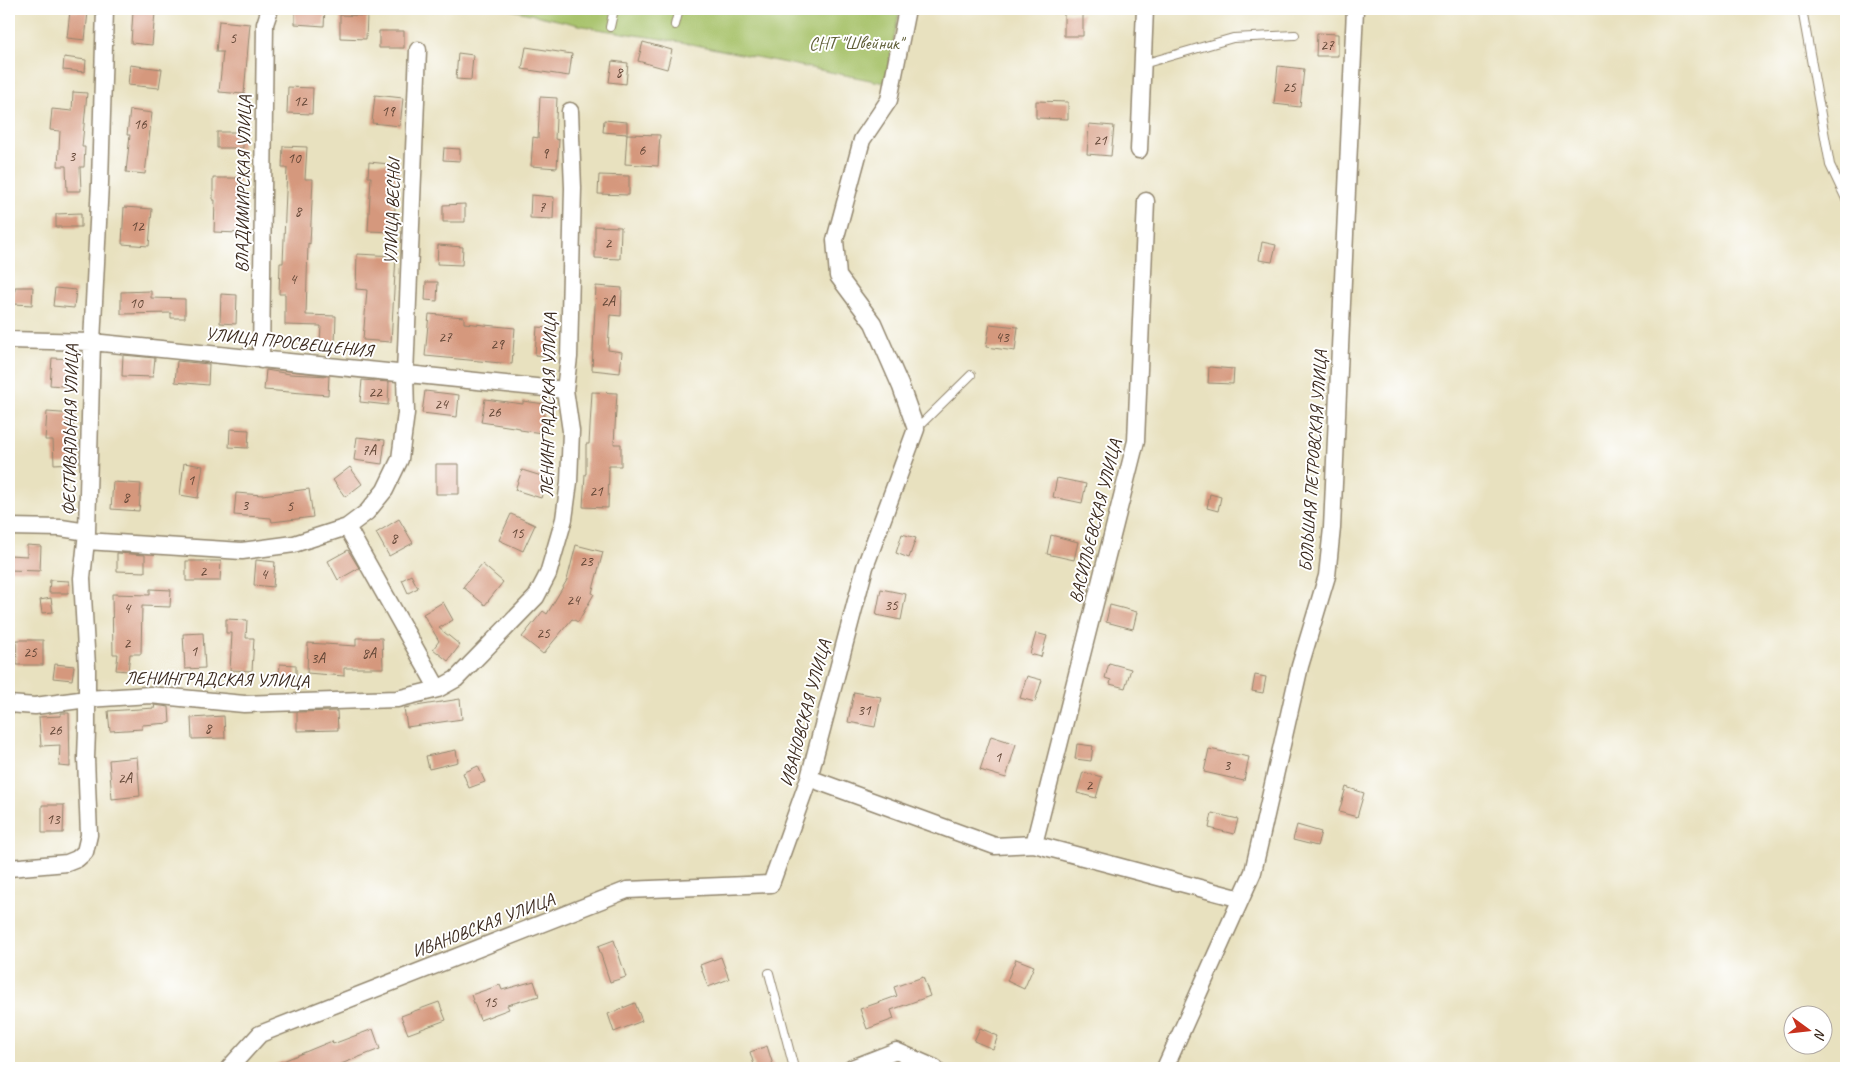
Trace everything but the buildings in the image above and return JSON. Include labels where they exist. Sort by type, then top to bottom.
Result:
[{"type":"street","name":"ФЕСТИВАЛЬНАЯ УЛИЦА","points":[[9,868],[67,863],[77,859],[85,852],[89,835],[86,758],[87,699],[82,578],[87,537],[92,342],[100,183],[105,9]]},
{"type":"street","name":"ВЛАДИМИРСКАЯ УЛИЦА","points":[[261,360],[265,24],[270,9]]},
{"type":"street","points":[[908,9],[889,100],[862,140],[835,240],[838,276],[873,323],[901,386],[916,429]]},
{"type":"street","points":[[1139,150],[1145,9]]},
{"type":"street","name":"БОЛЬШАЯ ПЕТРОВСКАЯ УЛИЦА","points":[[1165,1068],[1253,872],[1300,666],[1327,576],[1332,528],[1355,9]]},
{"type":"street","name":"УЛИЦА ВЕСНЫ","points":[[348,527],[367,512],[385,490],[400,460],[406,413],[405,374],[418,50]]},
{"type":"street","name":"ЛЕНИНГРАДСКАЯ УЛИЦА","points":[[9,704],[35,706],[87,699],[150,695],[254,704],[397,699],[438,689],[456,679],[536,597],[548,574],[564,519],[569,482],[571,431],[565,390],[569,357],[573,188],[570,111]]},
{"type":"street","name":"ВАСИЛЬЕВСКАЯ УЛИЦА","points":[[1034,844],[1136,440],[1146,201]]},
{"type":"street","name":"УЛИЦА ПРОСВЕЩЕНИЯ","points":[[9,340],[92,342],[565,390]]},
{"type":"street","name":"ИВАНОВСКАЯ УЛИЦА","points":[[229,1068],[260,1034],[627,890],[771,884],[810,778],[865,567],[916,429]]},
{"type":"street","points":[[9,528],[61,528],[87,537],[242,551],[294,544],[348,527],[438,689]]},
{"type":"street","points":[[810,778],[995,846],[1034,844],[1241,899]]},
{"type":"street","points":[[852,1068],[896,1052],[935,1068]]},
{"type":"lane","points":[[610,27],[614,9]]},
{"type":"lane","points":[[675,25],[679,9]]},
{"type":"lane","points":[[1802,9],[1830,165],[1846,199]]},
{"type":"lane","points":[[1143,64],[1233,38],[1295,35]]},
{"type":"lane","points":[[916,429],[971,375]]},
{"type":"lane","points":[[769,973],[794,1068]]},
{"type":"green space","name":"СНТ \"Швейник\"","points":[[508,9],[900,9],[885,83],[681,42],[597,29]]}]
